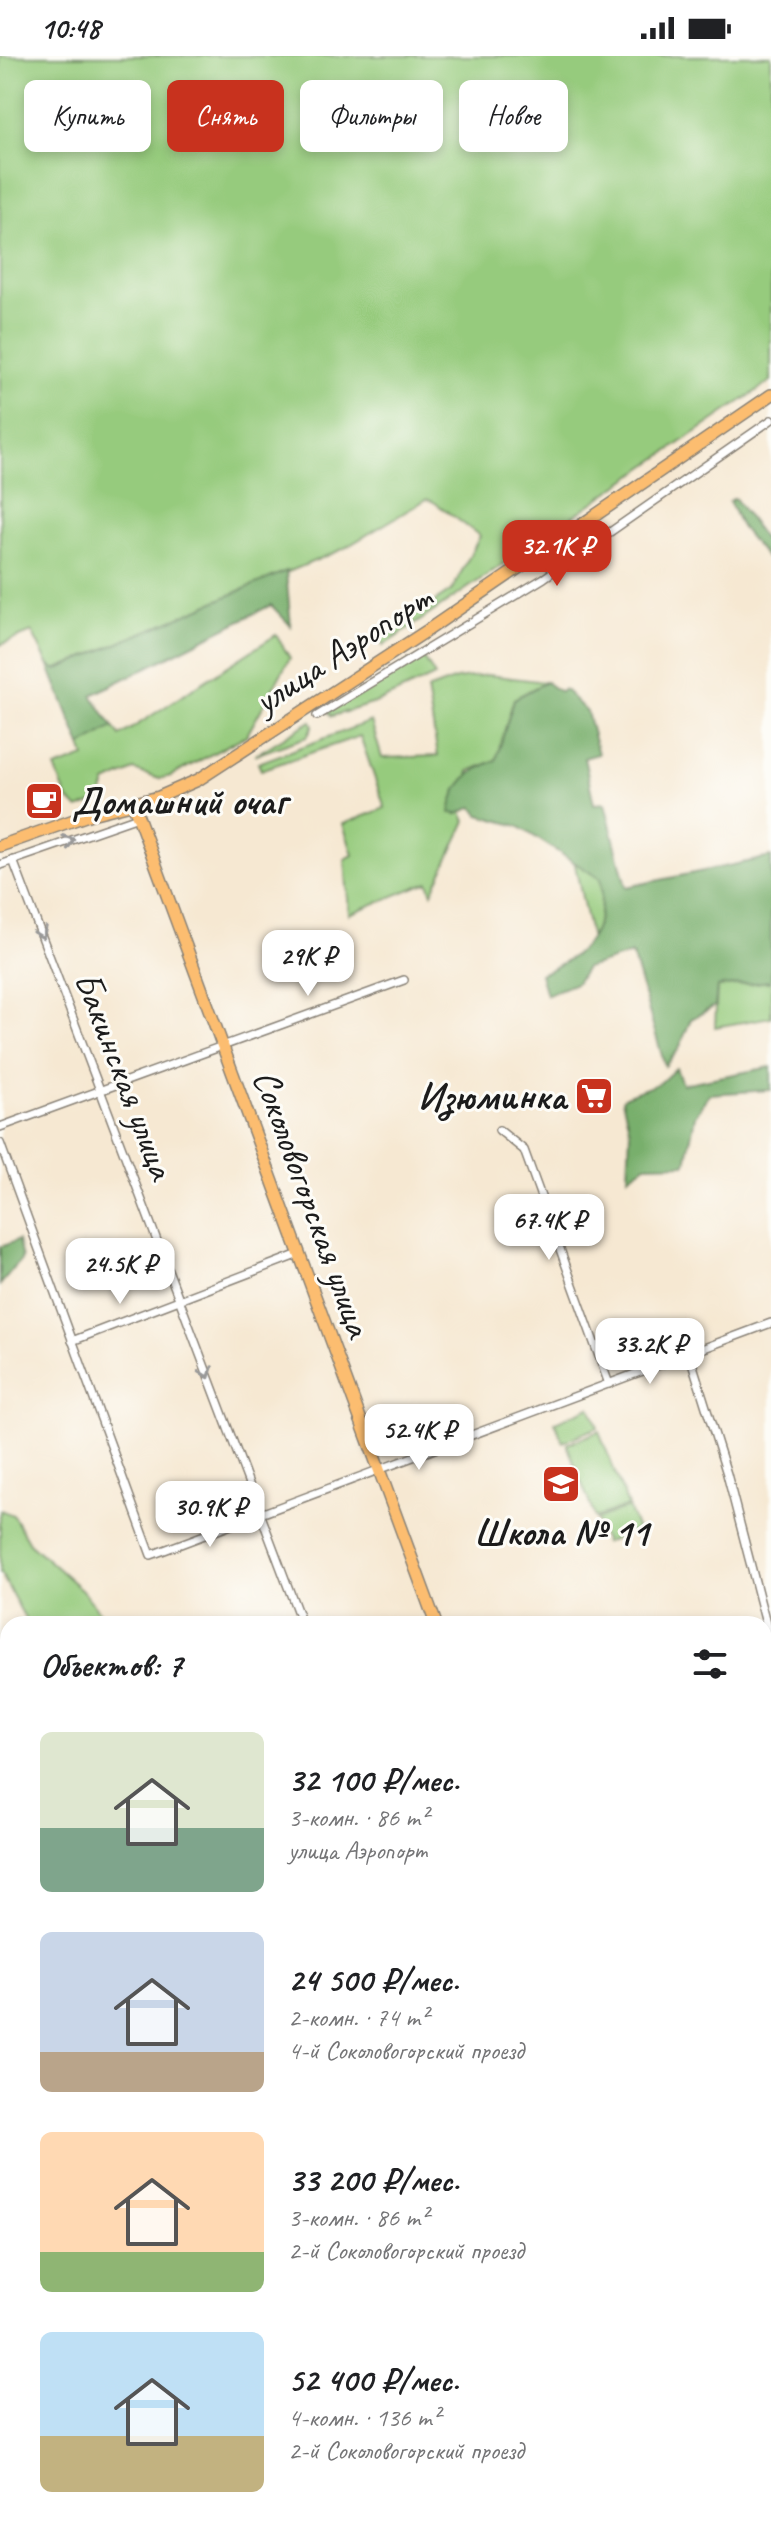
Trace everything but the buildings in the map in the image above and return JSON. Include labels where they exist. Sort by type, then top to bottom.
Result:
[{"type":"main road","name":"улица Аэропорт","points":[[0,846],[91,814],[159,797],[198,780],[428,630],[771,395]]},
{"type":"main road","name":"Соколовогорская улица","points":[[133,803],[433,1616]]},
{"type":"street","points":[[317,716],[544,578],[771,420]]},
{"type":"street","points":[[0,865],[138,817]]},
{"type":"street","name":"Бакинская улица","points":[[13,860],[258,1515],[299,1616]]},
{"type":"street","points":[[0,1127],[404,980]]},
{"type":"street","points":[[499,1130],[524,1150],[609,1384]]},
{"type":"street","points":[[0,1143],[151,1555],[690,1356],[721,1339],[771,1323]]},
{"type":"street","points":[[72,1341],[299,1254]]},
{"type":"street","points":[[690,1356],[727,1474],[744,1551],[763,1616]]},
{"type":"green space","points":[[0,56],[771,56],[771,381],[383,646],[380,638],[452,590],[480,536],[427,499],[343,549],[55,670],[48,664],[32,632],[0,645]]},
{"type":"green space","points":[[735,498],[771,550],[771,564],[741,527],[729,501]]},
{"type":"green space","points":[[286,571],[291,626],[271,605],[92,695],[113,727],[81,746],[48,664],[56,670]]},
{"type":"green space","points":[[276,635],[290,658],[247,735],[171,776],[159,779],[134,770],[106,783],[101,800],[78,809],[67,798],[55,768],[85,757],[81,746],[113,727],[120,736]]},
{"type":"green space","points":[[422,655],[435,676],[375,703],[332,716],[328,712]]},
{"type":"green space","points":[[488,675],[546,682],[514,699],[496,760],[469,771],[458,814],[462,812],[466,821],[432,893],[428,882],[349,914],[345,859],[353,855],[343,824],[385,808],[360,736],[261,770],[258,763],[371,721],[382,758],[438,756],[427,690],[456,679]]},
{"type":"green space","points":[[546,682],[560,692],[564,689],[587,712],[598,754],[584,758],[594,804],[605,803],[626,887],[771,857],[771,981],[717,987],[715,1006],[691,1019],[679,1049],[665,1066],[632,954],[586,968],[576,983],[546,995],[540,974],[582,949],[596,927],[600,913],[600,879],[518,826],[479,815],[473,807],[458,814],[450,813],[455,793],[465,779],[496,760],[514,699]]},
{"type":"green space","points":[[311,721],[313,725],[307,737],[255,755]]},
{"type":"green space","points":[[574,860],[600,879],[603,908],[591,940]]},
{"type":"green space","points":[[771,981],[771,1017],[715,1027],[717,987]]},
{"type":"green space","points":[[771,1067],[771,1090],[709,1094],[695,1116],[686,1164],[646,1165],[628,1177],[630,1131],[622,1100],[625,1096],[660,1083],[676,1068],[682,1084]]},
{"type":"green space","points":[[18,1240],[22,1259],[0,1285],[0,1247]]},
{"type":"green space","points":[[590,1407],[598,1427],[563,1442],[555,1422]]},
{"type":"green space","points":[[599,1431],[628,1506],[595,1518],[567,1444]]},
{"type":"green space","points":[[628,1507],[637,1530],[605,1543],[596,1520]]},
{"type":"green space","points":[[0,1510],[13,1515],[29,1543],[82,1590],[103,1616],[24,1616],[0,1572]]},
{"type":"place","name":"Домашний очаг","points":[[44,801]]},
{"type":"place","name":"Изюминка","points":[[594,1096]]},
{"type":"place","name":"Школа № 11","points":[[561,1484]]}]
